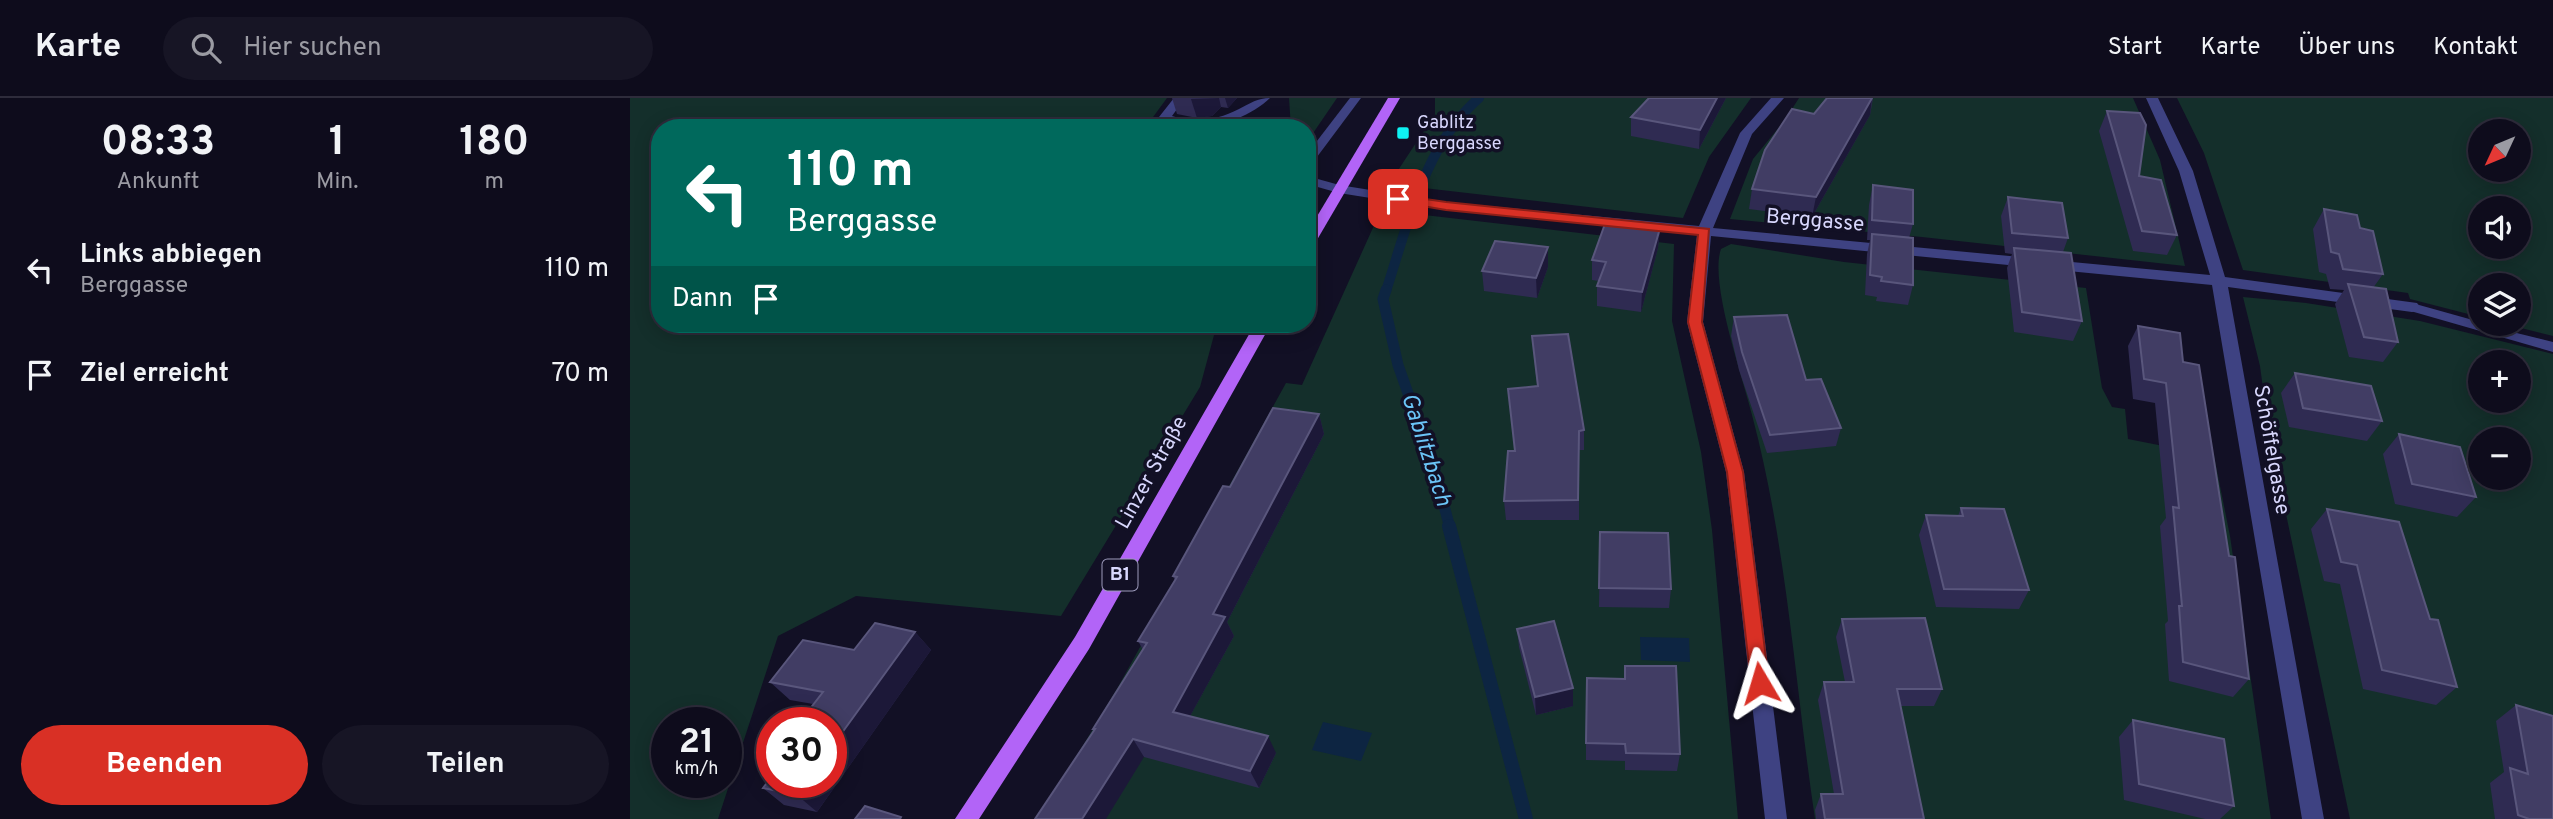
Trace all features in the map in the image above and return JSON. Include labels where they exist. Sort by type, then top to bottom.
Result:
[{"type":"main road","points":[[1316,229],[1394,98]]},
{"type":"main road","name":"Linzer Straße","points":[[966,819],[1082,642],[1258,333]]},
{"type":"street","points":[[1776,819],[1735,472],[1695,322],[1704,231],[1746,133],[1778,98]]},
{"type":"street","name":"Schöffelgasse","points":[[2152,98],[2186,171],[2220,281],[2313,819]]},
{"type":"street","name":"Berggasse","points":[[1339,189],[1446,206],[2220,281],[2412,307]]},
{"type":"lane","points":[[1169,119],[1165,117],[1180,98]]},
{"type":"lane","points":[[1224,119],[1265,98]]},
{"type":"lane","points":[[1316,150],[1356,98]]},
{"type":"lane","points":[[1316,183],[1339,189]]},
{"type":"lane","points":[[2412,307],[2553,347]]},
{"type":"green space","points":[[630,98],[1167,98],[1152,119],[651,119],[651,333],[1215,333],[1200,387],[1061,616],[856,596],[778,636],[742,746],[742,707],[651,707],[651,798],[725,798],[718,819],[630,819]]},
{"type":"green space","points":[[1289,98],[1337,98],[1316,129],[1316,119],[1290,119]]},
{"type":"green space","points":[[1435,98],[1751,98],[1709,157],[1683,218],[1389,184],[1435,114]]},
{"type":"green space","points":[[1799,98],[2133,98],[2160,160],[2185,266],[1730,219],[1753,159]]},
{"type":"green space","points":[[2177,98],[2553,98],[2553,336],[2531,330],[2531,273],[2468,273],[2468,314],[2410,299],[2408,293],[2243,270],[2204,153]]},
{"type":"green space","points":[[1381,210],[1674,244],[1672,321],[1701,452],[1712,530],[1738,819],[1039,819],[1118,687],[1286,383],[1302,385]]},
{"type":"green space","points":[[1731,244],[1844,262],[2086,288],[2102,388],[2112,407],[2125,409],[2128,439],[2214,456],[2230,536],[2271,819],[1815,819],[1774,515],[1764,464],[1723,306],[1719,264],[1721,249]]},
{"type":"green space","points":[[2243,297],[2306,303],[2420,321],[2468,333],[2468,336],[2480,336],[2553,354],[2553,819],[2350,819],[2269,433],[2260,366]]},
{"type":"water","points":[[1640,637],[1689,638],[1690,662],[1641,660]]},
{"type":"water","points":[[1323,722],[1372,733],[1361,761],[1312,750]]},
{"type":"building","points":[[1649,98],[1717,98],[1700,130],[1631,117]]},
{"type":"building","points":[[1827,98],[1872,98],[1816,197],[1752,189],[1765,150],[1792,109],[1814,114]]},
{"type":"building","points":[[2107,111],[2140,113],[2146,125],[2139,176],[2161,180],[2177,235],[2142,231]]},
{"type":"building","points":[[1873,185],[1913,190],[1913,224],[1872,220]]},
{"type":"building","points":[[2008,197],[2062,203],[2068,238],[2012,233]]},
{"type":"building","points":[[2324,209],[2357,215],[2360,228],[2373,231],[2383,274],[2343,269],[2339,254],[2331,252]]},
{"type":"building","points":[[1606,221],[1660,228],[1642,292],[1597,286],[1606,262],[1592,260]]},
{"type":"building","points":[[1872,234],[1913,238],[1913,285],[1881,281],[1882,277],[1870,275]]},
{"type":"building","points":[[1495,241],[1548,247],[1536,278],[1482,271]]},
{"type":"building","points":[[2014,248],[2071,253],[2082,321],[2022,312]]},
{"type":"building","points":[[2348,284],[2386,289],[2398,342],[2364,337]]},
{"type":"building","points":[[1787,315],[1806,380],[1821,379],[1841,428],[1770,435],[1742,352],[1734,317]]},
{"type":"building","points":[[2138,326],[2180,333],[2183,362],[2199,365],[2229,556],[2235,557],[2249,679],[2183,662],[2179,606],[2182,606],[2173,507],[2179,508],[2166,383],[2144,379]]},
{"type":"building","points":[[1568,334],[1584,430],[1579,431],[1578,500],[1504,501],[1508,451],[1515,451],[1508,389],[1538,386],[1532,336]]},
{"type":"building","points":[[2295,373],[2371,386],[2382,421],[2303,408]]},
{"type":"building","points":[[1273,408],[1319,414],[1213,614],[1225,617],[1173,712],[1268,736],[1250,771],[1133,739],[1082,819],[1035,819],[1095,729],[1147,643],[1138,641],[1177,577],[1173,576],[1223,486],[1230,487]]},
{"type":"building","points":[[2399,434],[2460,447],[2468,472],[2468,490],[2474,490],[2476,497],[2412,484]]},
{"type":"building","points":[[1961,508],[2004,509],[2029,590],[1944,589],[1926,515],[1963,516]]},
{"type":"building","points":[[2327,509],[2399,522],[2430,619],[2438,620],[2457,687],[2382,670],[2357,565],[2341,562]]},
{"type":"building","points":[[1600,532],[1668,533],[1671,589],[1599,588]]},
{"type":"building","points":[[1925,618],[1942,689],[1897,689],[1924,819],[1825,819],[1821,794],[1843,794],[1824,682],[1854,682],[1842,619]]},
{"type":"building","points":[[1554,621],[1573,688],[1535,697],[1517,629]]},
{"type":"building","points":[[875,623],[915,632],[847,726],[847,707],[811,707],[823,692],[770,682],[803,640],[854,650]]},
{"type":"building","points":[[1625,666],[1676,666],[1680,754],[1626,753],[1625,744],[1586,743],[1587,678],[1625,679]]},
{"type":"building","points":[[2516,705],[2553,716],[2553,819],[2529,819],[2518,815],[2510,768],[2528,774]]},
{"type":"building","points":[[2133,720],[2224,739],[2234,806],[2139,784]]},
{"type":"building","points":[[865,806],[901,817],[855,819]]},
{"type":"waterway","name":"Gablitzbach","points":[[1386,291],[1420,187],[1431,162],[1460,117],[1479,98]]},
{"type":"waterway","name":"Gablitzbach","points":[[1386,290],[1383,299],[1398,365],[1432,461],[1450,528]]},
{"type":"waterway","name":"Gablitzbach","points":[[1449,526],[1526,819]]},
{"type":"place","name":"Gablitz Berggasse","points":[[1403,133]]},
{"type":"route","points":[[1398,199],[1704,231],[1695,322],[1735,472],[1760,683]]}]
